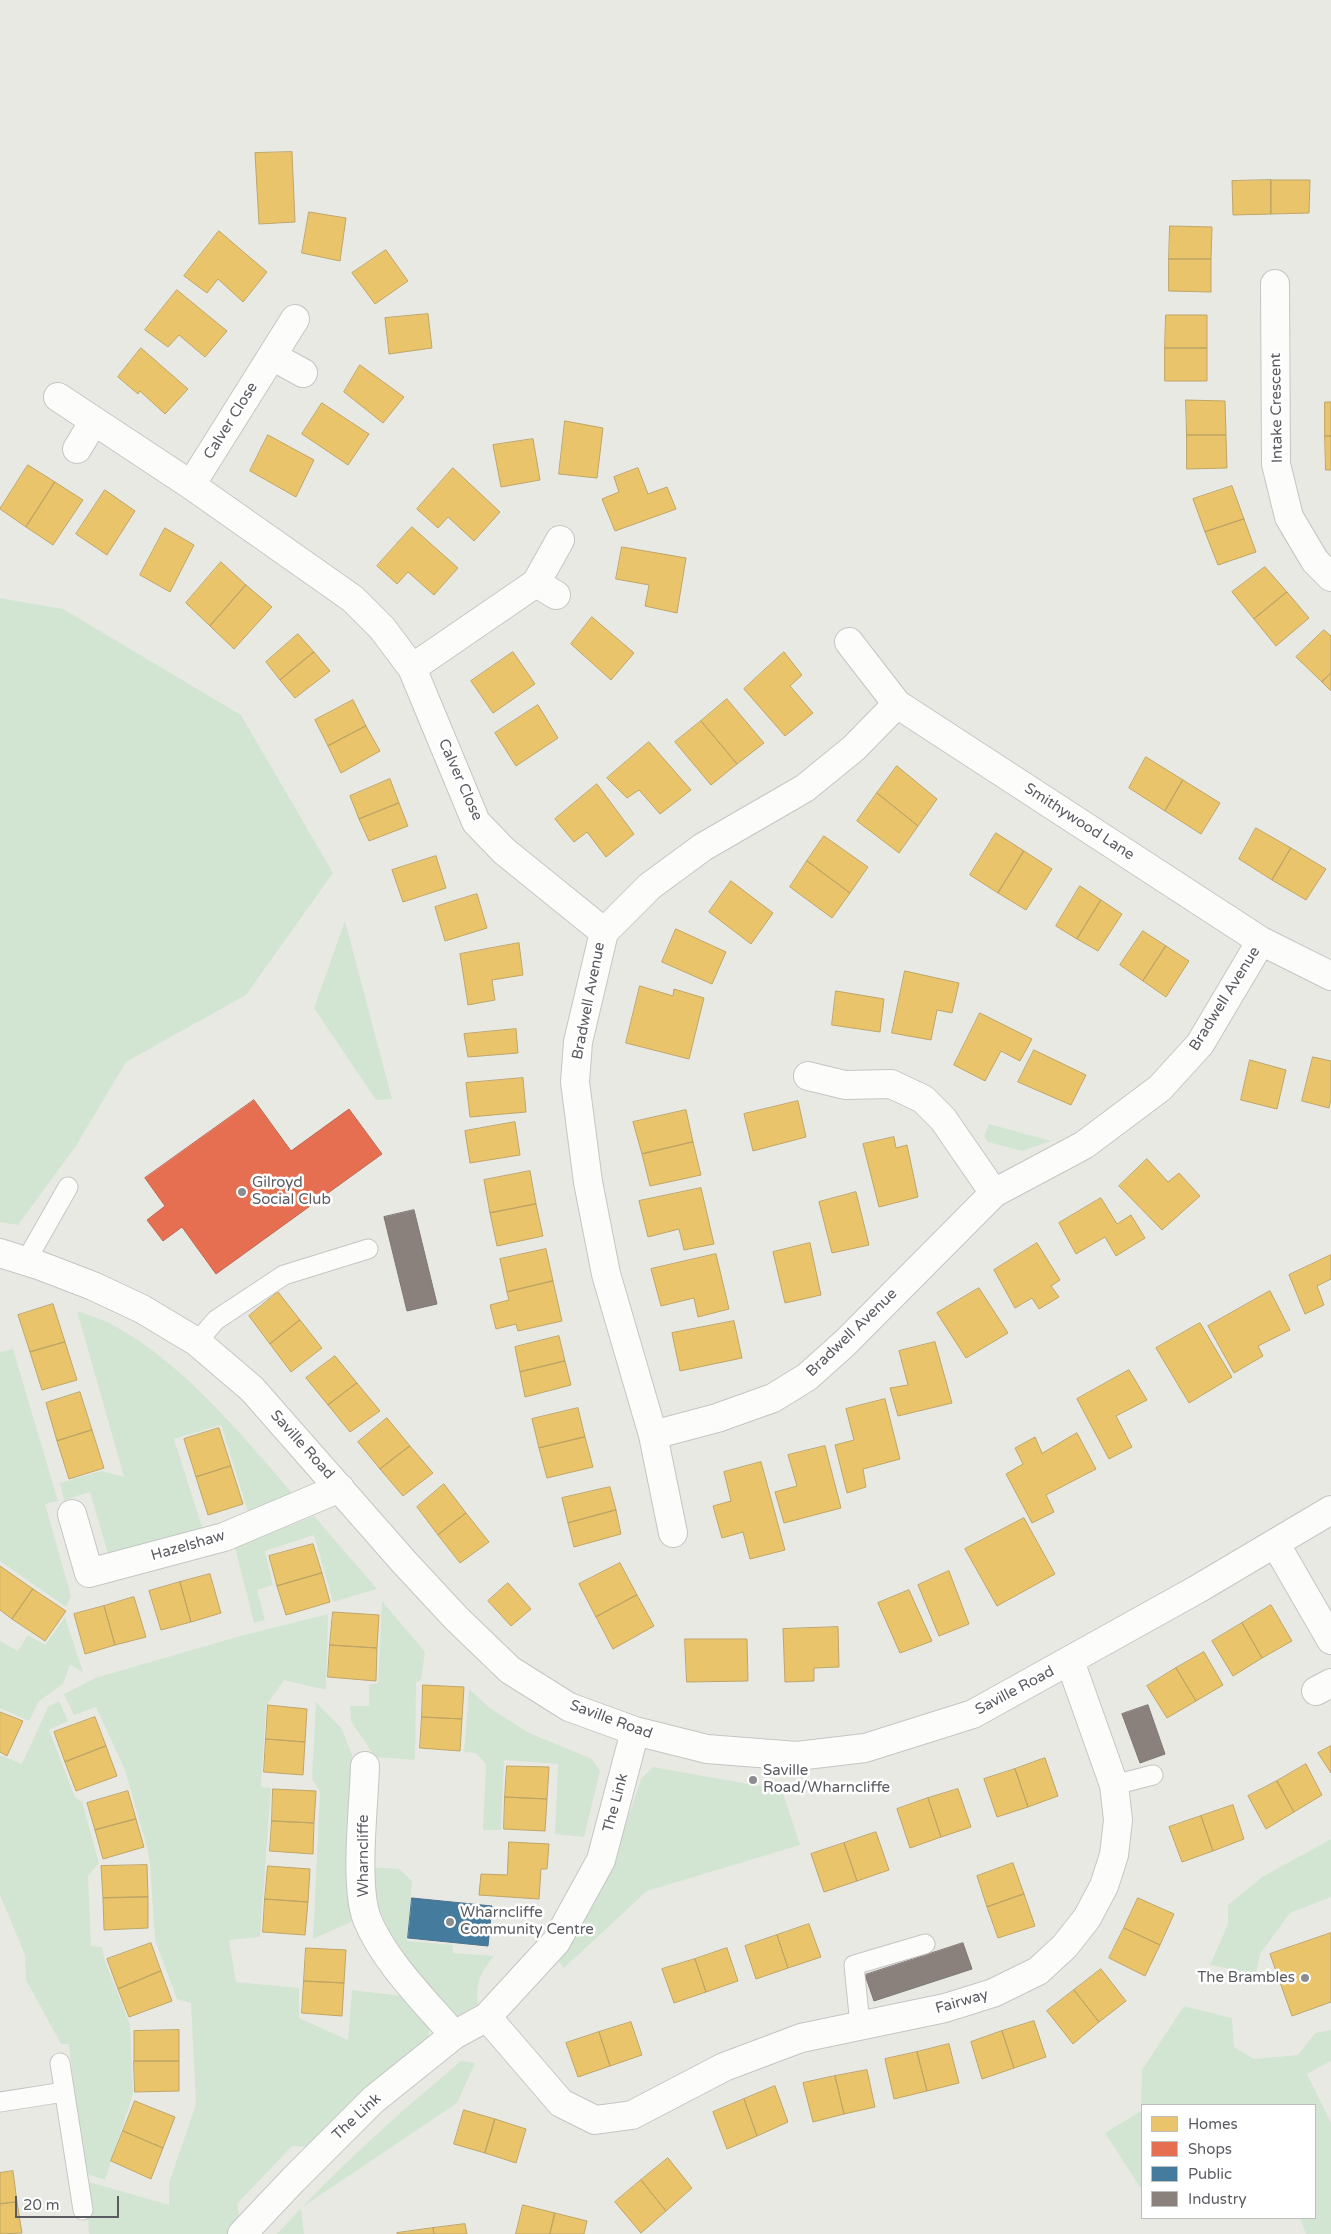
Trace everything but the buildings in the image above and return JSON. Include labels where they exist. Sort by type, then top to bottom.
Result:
[{"type":"street","name":"Intake Crescent","points":[[1275,284],[1276,464],[1289,517],[1315,561],[1331,577]]},
{"type":"street","name":"Calver Close","points":[[191,485],[295,319]]},
{"type":"street","points":[[272,356],[303,373]]},
{"type":"street","name":"Calver Close","points":[[58,397],[191,485],[354,599],[382,628],[412,668],[476,822],[504,851],[604,932]]},
{"type":"street","points":[[77,449],[94,421]]},
{"type":"street","points":[[412,668],[546,589],[560,540]]},
{"type":"street","name":"Smithywood Lane","points":[[849,642],[896,704],[1261,940],[1331,976]]},
{"type":"street","name":"Bradwell Avenue","points":[[673,1533],[652,1436],[606,1274],[588,1182],[575,1082],[578,1042],[604,932],[650,886],[703,847],[805,788],[854,748],[896,704]]},
{"type":"street","name":"Bradwell Avenue","points":[[652,1436],[717,1418],[772,1398],[807,1377],[845,1343],[994,1193],[1084,1145],[1160,1088],[1200,1044],[1261,940]]},
{"type":"street","points":[[808,1076],[842,1096],[891,1084],[923,1099],[943,1119],[994,1193]]},
{"type":"street","name":"Saville Road","points":[[0,1253],[93,1286],[142,1309],[197,1342],[252,1389],[410,1569],[456,1618],[510,1670],[569,1707],[635,1731],[707,1749],[797,1756],[864,1748],[973,1714],[1070,1661],[1331,1510]]},
{"type":"street","name":"Hazelshaw","points":[[72,1514],[89,1573],[224,1537],[340,1488]]},
{"type":"street","points":[[1275,1543],[1331,1640]]},
{"type":"street","name":"Fairway","points":[[487,2017],[561,2103],[595,2120],[632,2115],[724,2067],[801,2038],[945,2008],[993,1993],[1038,1971],[1065,1946],[1087,1918],[1104,1886],[1114,1855],[1118,1820],[1114,1784],[1070,1661]]},
{"type":"street","name":"The Link","points":[[242,2234],[373,2100],[454,2035],[487,2017],[556,1942],[602,1860],[635,1731]]},
{"type":"street","name":"Wharncliffe","points":[[365,1766],[360,1879],[367,1919],[383,1949],[454,2035]]},
{"type":"lane","points":[[26,1261],[68,1186]]},
{"type":"lane","points":[[197,1342],[216,1320],[284,1275],[368,1249]]},
{"type":"lane","points":[[1114,1784],[1153,1775]]},
{"type":"lane","points":[[860,2025],[854,1966],[924,1944]]},
{"type":"lane","points":[[60,2063],[83,2210]]},
{"type":"lane","points":[[0,2102],[64,2092]]},
{"type":"green space","points":[[0,598],[63,609],[241,715],[333,873],[246,995],[126,1062],[76,1146],[18,1225],[0,1222]]},
{"type":"green space","points":[[345,921],[392,1099],[376,1100],[314,1008]]},
{"type":"green space","points":[[989,1124],[1051,1141],[1022,1151],[988,1142],[984,1136]]},
{"type":"green space","points":[[77,1311],[109,1323],[136,1339],[162,1358],[210,1401],[295,1496],[249,1515],[221,1425],[174,1439],[203,1530],[109,1557],[90,1492],[64,1500],[60,1483],[101,1471],[124,1477]]},
{"type":"green space","points":[[13,1349],[58,1501],[45,1504],[71,1596],[66,1607],[0,1561],[0,1352]]},
{"type":"green space","points":[[314,1516],[377,1589],[333,1602],[314,1535],[265,1551],[273,1585],[257,1590],[265,1620],[254,1623],[235,1548]]},
{"type":"green space","points":[[382,1601],[425,1652],[421,1680],[416,1682],[415,1760],[375,1757],[351,1721],[350,1706],[369,1706],[369,1685],[378,1683]]},
{"type":"green space","points":[[328,1614],[326,1690],[284,1680],[266,1706],[261,1787],[271,1788],[260,1937],[229,1940],[236,1982],[299,1988],[299,2018],[348,2040],[352,1990],[402,1996],[430,2025],[428,2039],[307,2147],[292,2146],[237,2204],[240,2220],[228,2234],[89,2234],[86,2181],[169,2205],[169,2183],[196,2104],[191,2003],[177,1999],[155,1940],[150,1864],[147,1847],[125,1770],[96,1707],[74,1715],[64,1694],[95,1678],[244,1635]]},
{"type":"green space","points":[[65,1617],[83,1672],[70,1665],[63,1684],[39,1701],[29,1721],[0,1708],[0,1641],[18,1651],[28,1635],[45,1645]]},
{"type":"green space","points":[[469,1689],[490,1708],[529,1733],[592,1759],[600,1771],[584,1837],[555,1834],[558,1764],[504,1760],[501,1830],[483,1830],[486,1764],[476,1753],[464,1752]]},
{"type":"green space","points":[[59,1701],[68,1721],[49,1730],[75,1797],[82,1802],[99,1863],[88,1876],[91,1946],[102,1947],[105,1961],[130,2024],[133,2094],[105,2180],[84,2173],[69,2044],[61,2044],[26,1980],[25,1955],[0,1895],[0,1755],[22,1764],[48,1707]]},
{"type":"green space","points":[[316,1702],[342,1729],[352,1755],[347,1897],[353,1921],[313,1939],[320,1792],[312,1779]]},
{"type":"green space","points":[[653,1767],[782,1790],[800,1845],[647,1891],[564,1968],[559,1962],[616,1854],[641,1779]]},
{"type":"green space","points":[[1331,1839],[1331,1897],[1290,1913],[1260,1954],[1256,1974],[1210,1965],[1228,1924],[1228,1905],[1262,1877]]},
{"type":"green space","points":[[370,1867],[399,1869],[412,1881],[407,1941],[453,1945],[453,1953],[494,1956],[478,1984],[478,2004],[457,2016],[445,2009],[392,1937],[377,1904]]},
{"type":"green space","points":[[1184,2006],[1232,2018],[1234,2047],[1254,2059],[1298,2055],[1315,2033],[1331,2030],[1331,2061],[1307,2074],[1331,2123],[1331,2234],[1306,2234],[1300,2219],[1316,2219],[1316,2104],[1141,2104],[1142,2070]]},
{"type":"green space","points":[[461,2061],[475,2063],[457,2103],[302,2208],[343,2166],[412,2102]]},
{"type":"green space","points":[[1141,2111],[1141,2188],[1105,2133]]},
{"type":"green space","points":[[301,2208],[304,2234],[277,2234],[299,2211]]},
{"type":"place","name":"Gilroyd Social Club","points":[[242,1192]]},
{"type":"place","name":"Saville Road/Wharncliffe","points":[[753,1780]]},
{"type":"place","name":"Wharncliffe Community Centre","points":[[450,1922]]},
{"type":"place","name":"The Brambles","points":[[1305,1978]]}]
